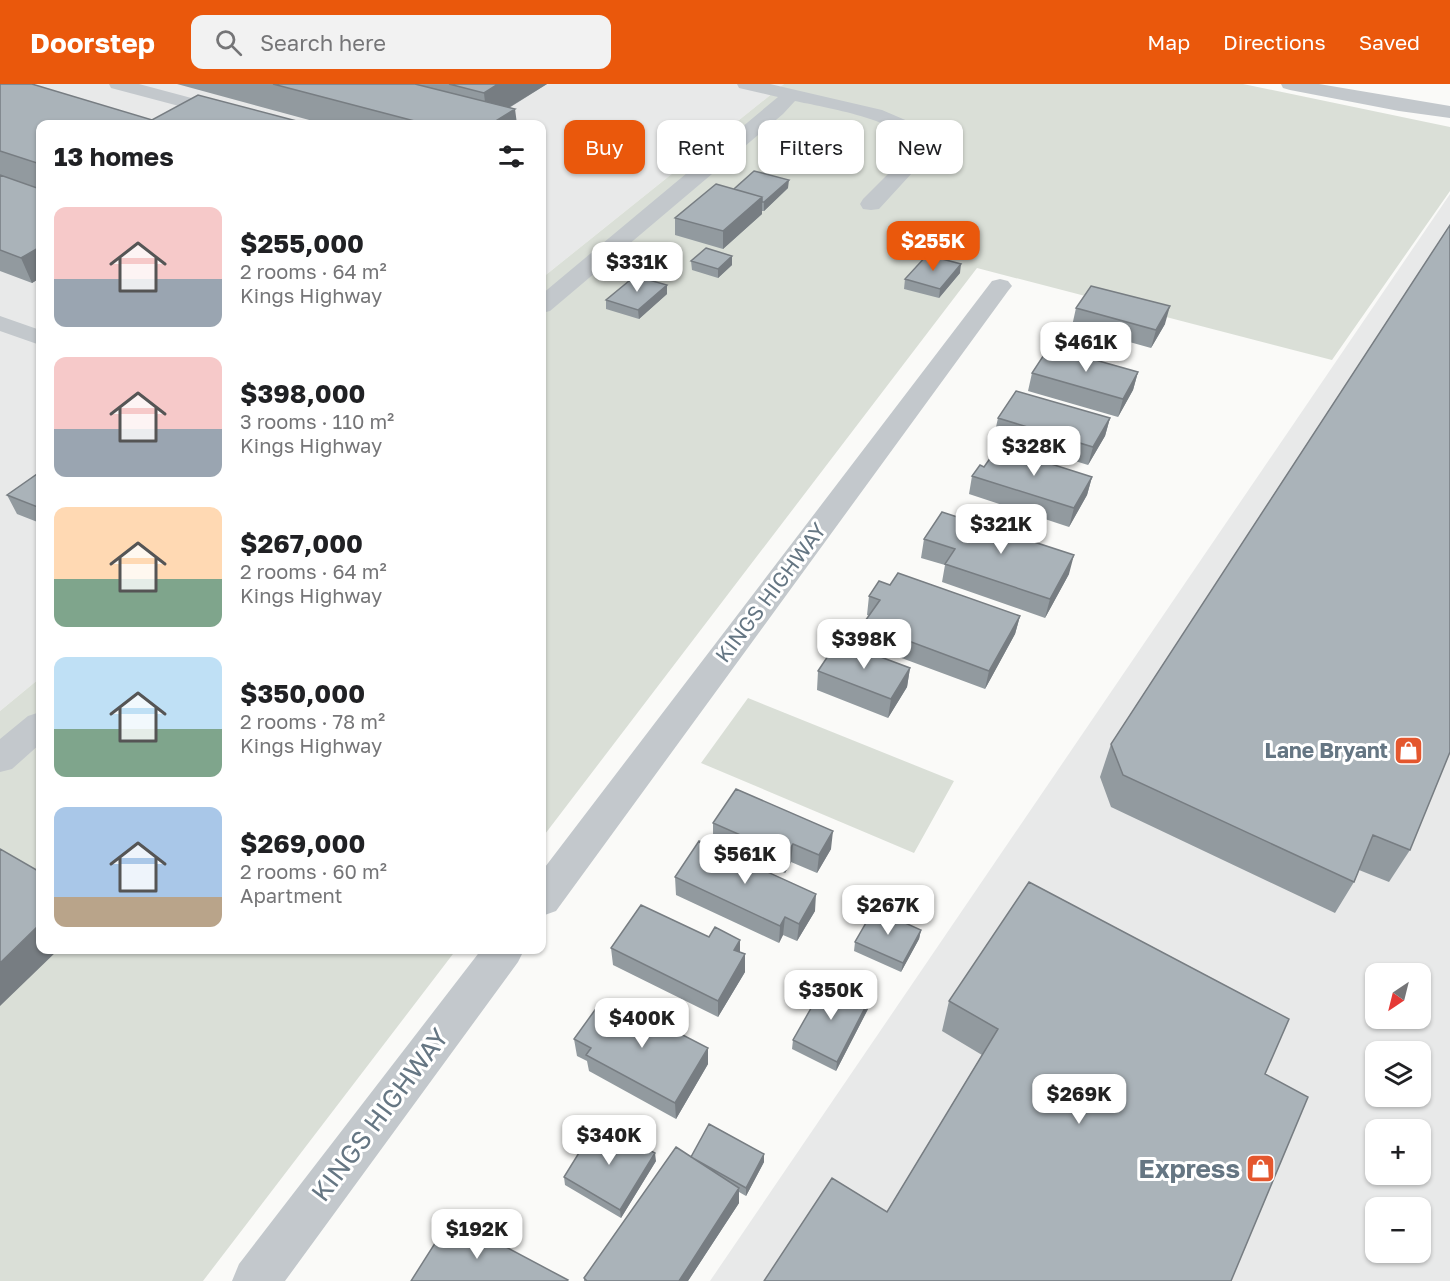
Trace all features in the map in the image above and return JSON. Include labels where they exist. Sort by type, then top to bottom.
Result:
[{"type":"street","points":[[118,84],[252,120]]},
{"type":"street","points":[[746,84],[875,114],[910,129],[921,138],[924,149],[871,204]]},
{"type":"street","points":[[1290,84],[1399,105],[1450,112]]},
{"type":"street","points":[[546,303],[776,110],[791,94]]},
{"type":"street","name":"KINGS HIGHWAY","points":[[546,895],[1000,286]]},
{"type":"street","points":[[0,323],[36,336]]},
{"type":"street","points":[[0,759],[36,728]]},
{"type":"street","name":"KINGS HIGHWAY","points":[[256,1281],[501,954]]},
{"type":"shaded area","points":[[0,84],[784,84],[739,120],[657,120],[657,174],[672,174],[546,275],[546,120],[36,120],[36,681],[0,711]]},
{"type":"shaded area","points":[[784,84],[1243,84],[1450,127],[1450,191],[1332,360],[977,268],[546,833],[546,275],[672,174],[746,174],[746,120],[739,120]]},
{"type":"shaded area","points":[[1450,194],[1450,1281],[710,1281]]},
{"type":"shaded area","points":[[36,681],[36,954],[453,954],[203,1281],[0,1281],[0,711]]},
{"type":"shaded area","points":[[748,698],[954,781],[914,853],[701,763]]},
{"type":"building","points":[[0,84],[32,84],[152,120],[36,120],[36,163],[0,151]]},
{"type":"building","points":[[273,84],[415,84],[515,109],[497,120],[411,120]]},
{"type":"building","points":[[449,84],[498,84],[484,93]]},
{"type":"building","points":[[198,95],[293,120],[152,120]]},
{"type":"building","points":[[754,171],[758,174],[789,180],[764,202],[762,202],[762,197],[734,189]]},
{"type":"building","points":[[0,175],[36,188],[36,249],[21,258],[0,250]]},
{"type":"building","points":[[716,184],[762,197],[723,231],[675,218]]},
{"type":"building","points":[[1450,225],[1450,752],[1410,850],[1373,835],[1354,882],[1123,775],[1111,744]]},
{"type":"building","points":[[706,248],[732,256],[718,269],[691,261]]},
{"type":"building","points":[[927,255],[961,264],[940,289],[905,279]]},
{"type":"building","points":[[635,276],[667,285],[638,310],[606,300]]},
{"type":"building","points":[[1091,286],[1170,306],[1156,330],[1076,308]]},
{"type":"building","points":[[1049,347],[1138,372],[1123,399],[1032,373]]},
{"type":"building","points":[[1016,391],[1110,418],[1093,447],[998,418]]},
{"type":"building","points":[[998,447],[1092,477],[1074,508],[972,476],[980,465],[984,467]]},
{"type":"building","points":[[36,475],[36,506],[7,495]]},
{"type":"building","points":[[942,512],[1074,555],[1050,599],[945,564],[955,549],[924,539]]},
{"type":"building","points":[[898,573],[1020,616],[989,671],[863,624],[880,600],[869,596],[879,581],[890,585]]},
{"type":"building","points":[[838,641],[910,668],[891,699],[818,671]]},
{"type":"building","points":[[736,789],[833,831],[819,855],[793,844],[786,855],[713,823]]},
{"type":"building","points":[[699,841],[816,894],[799,924],[785,917],[780,926],[675,877]]},
{"type":"building","points":[[0,849],[36,870],[36,928],[0,963]]},
{"type":"building","points":[[1029,882],[1289,1019],[1265,1074],[1308,1097],[1231,1281],[764,1281],[832,1178],[887,1212],[998,1029],[949,1001]]},
{"type":"building","points":[[641,905],[709,937],[715,927],[740,940],[734,950],[745,954],[718,1001],[611,948]]},
{"type":"building","points":[[874,909],[921,930],[903,963],[855,942]]},
{"type":"building","points":[[827,980],[869,1000],[837,1062],[793,1040]]},
{"type":"building","points":[[600,1003],[616,1011],[621,1003],[708,1048],[675,1103],[586,1055],[591,1048],[574,1039]]},
{"type":"building","points":[[598,1122],[655,1153],[620,1210],[564,1177]]},
{"type":"building","points":[[709,1124],[764,1154],[746,1188],[691,1157]]},
{"type":"building","points":[[676,1147],[739,1188],[679,1281],[587,1281],[584,1278]]},
{"type":"building","points":[[451,1218],[568,1280],[411,1281]]},
{"type":"place","name":"Lane Bryant","points":[[1409,751]]},
{"type":"place","name":"Express","points":[[1261,1169]]}]
